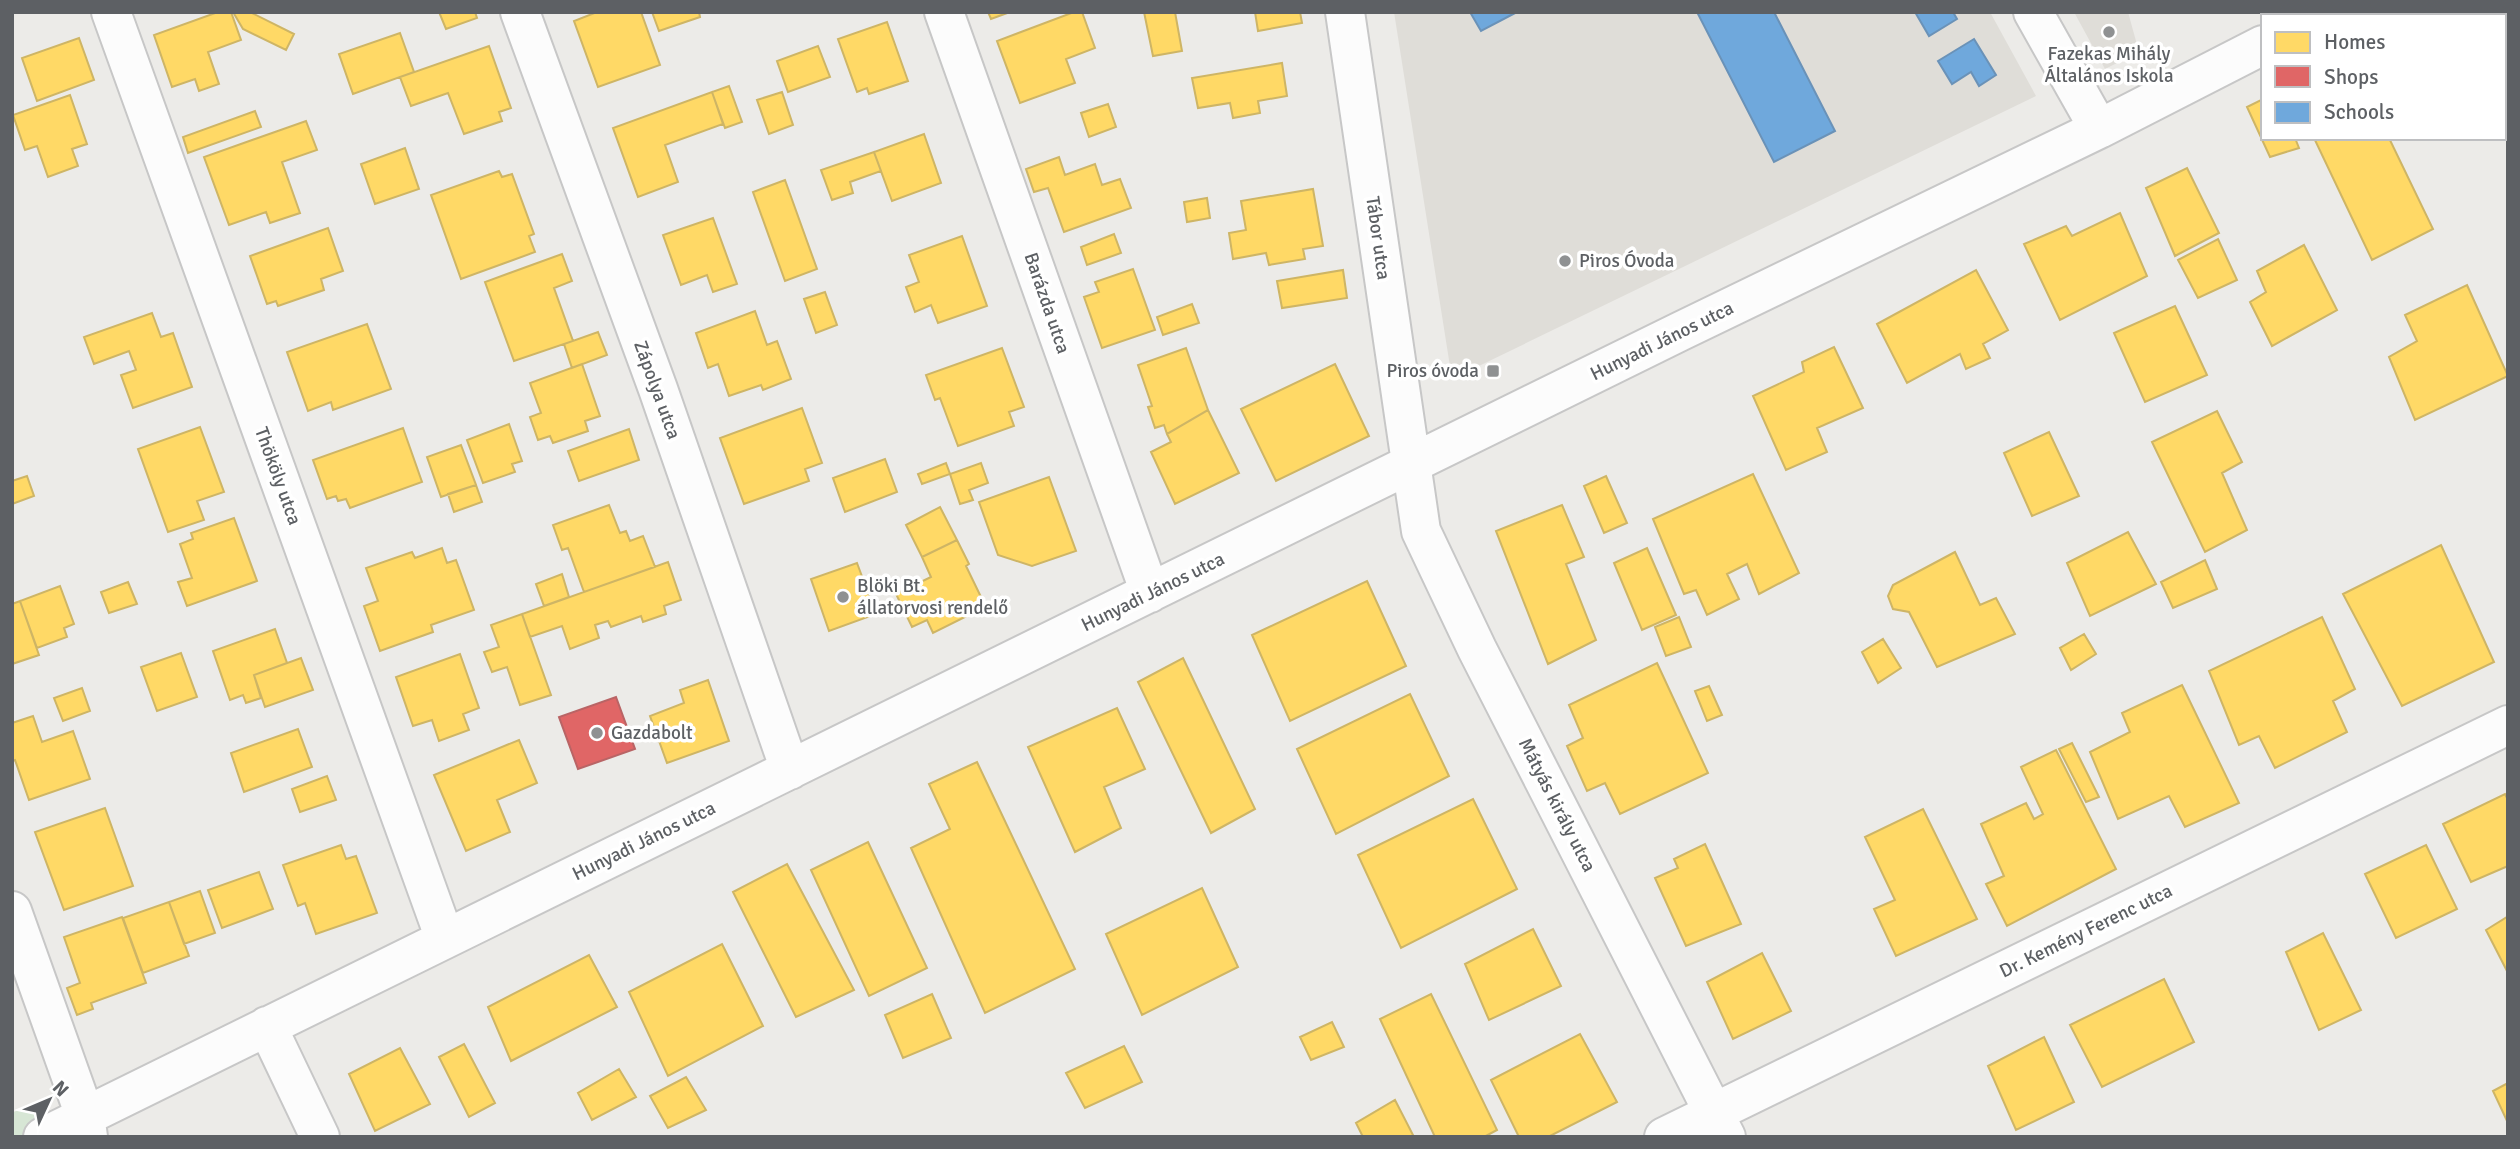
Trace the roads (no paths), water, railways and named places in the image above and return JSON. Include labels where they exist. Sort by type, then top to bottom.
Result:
[{"type":"street","name":"Thököly utca","points":[[111,12],[445,939]]},
{"type":"street","name":"Zápolya utca","points":[[520,12],[658,389],[790,770]]},
{"type":"street","name":"Barázda utca","points":[[944,12],[1150,593]]},
{"type":"street","name":"Tábor utca","points":[[1345,12],[1412,464]]},
{"type":"street","points":[[2034,12],[2099,129]]},
{"type":"street","name":"Hunyadi János utca","points":[[43,1137],[86,1126],[267,1026],[2099,129],[2261,47]]},
{"type":"street","name":"Mátyás király utca","points":[[1412,464],[1421,531],[1476,649],[1720,1124]]},
{"type":"street","name":"Dr. Kemény Ferenc utca","points":[[1664,1137],[1720,1124],[2508,725]]},
{"type":"street","points":[[12,911],[86,1126]]},
{"type":"street","points":[[267,1026],[320,1137]]},
{"type":"place","name":"Fazekas Mihály Általános Iskola","points":[[2109,32]]},
{"type":"place","name":"Piros Óvoda","points":[[1565,261]]},
{"type":"place","name":"Piros óvoda","points":[[1493,371]]},
{"type":"place","name":"Blöki Bt. állatorvosi rendelő","points":[[843,597]]},
{"type":"place","name":"Gazdabolt","points":[[597,733]]}]
